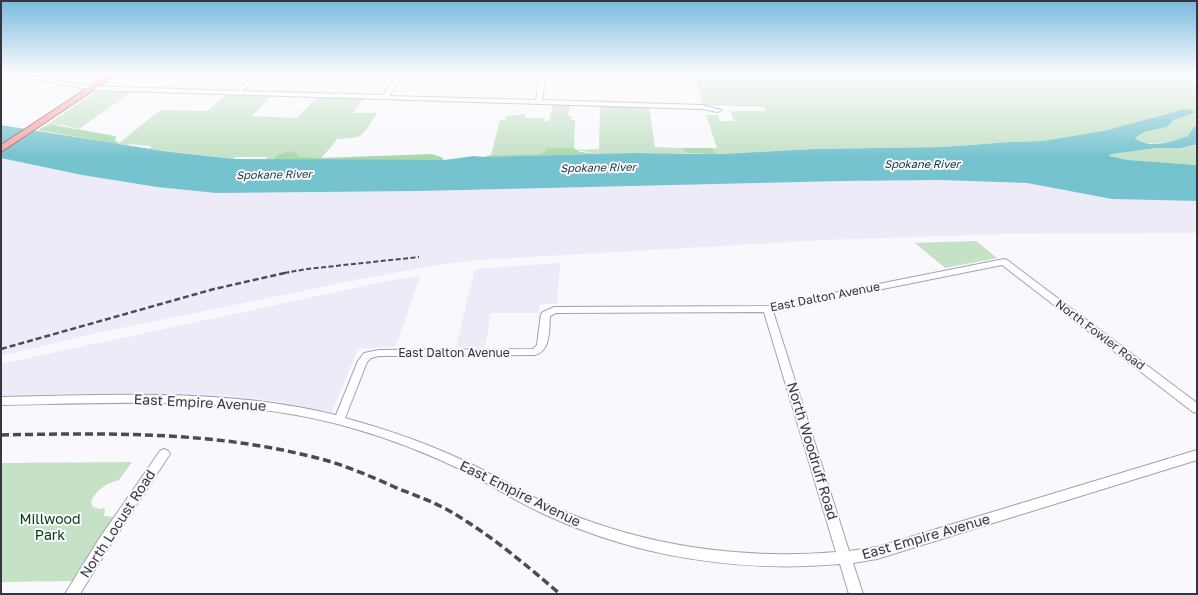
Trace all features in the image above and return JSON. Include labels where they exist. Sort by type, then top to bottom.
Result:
[{"type":"main road","points":[[1,149],[70,103]]},
{"type":"street","points":[[564,103],[705,107],[718,110]]},
{"type":"street","name":"East Dalton Avenue","points":[[339,420],[362,361],[368,355],[378,353],[528,353],[539,350],[543,345],[545,319],[548,312],[560,309],[768,309],[1004,262]]},
{"type":"street","name":"North Fowler Road","points":[[1004,262],[1197,409]]},
{"type":"street","name":"North Woodruff Road","points":[[768,309],[856,594]]},
{"type":"street","name":"East Empire Avenue","points":[[1,401],[156,399],[214,401],[289,409],[339,420],[382,432],[426,449],[468,468],[551,512],[631,541],[675,550],[723,557],[781,560],[845,558],[877,554],[1197,455]]},
{"type":"street","name":"North Locust Road","points":[[72,594],[104,543],[164,454]]},
{"type":"shaded area","points":[[1,158],[82,175],[157,187],[216,193],[420,191],[843,181],[940,180],[1027,183],[1112,199],[1197,201],[1197,233],[1004,234],[826,240],[478,260],[444,264],[366,278],[97,333],[1,356]]},
{"type":"shaded area","points":[[560,263],[557,304],[540,304],[539,313],[491,313],[485,347],[456,347],[475,269]]},
{"type":"shaded area","points":[[420,276],[396,346],[358,349],[332,412],[280,402],[222,395],[1,395],[1,364],[383,282]]},
{"type":"green space","points":[[79,103],[117,103],[79,129],[64,125],[45,126]]},
{"type":"green space","points":[[217,103],[264,103],[252,116],[297,118],[312,103],[361,103],[353,113],[377,113],[362,134],[353,138],[337,139],[321,158],[297,156],[265,160],[267,157],[235,157],[234,159],[150,149],[151,146],[118,144],[160,110],[207,111]]},
{"type":"green space","points":[[553,103],[571,104],[568,115],[572,117],[571,120],[575,120],[574,148],[547,148],[539,154],[491,155],[500,120],[505,120],[506,116],[526,114],[525,118],[545,118],[544,121],[549,121]]},
{"type":"green space","points":[[702,103],[1197,103],[1197,125],[1188,136],[1155,144],[1135,138],[1144,132],[1167,127],[1174,120],[1167,113],[1140,123],[1043,141],[943,147],[814,149],[716,154],[713,149],[709,148],[717,148],[706,115],[718,115],[720,121],[734,121],[730,111],[766,111],[764,107],[703,105]]},
{"type":"green space","points":[[600,104],[649,106],[655,147],[682,148],[687,153],[600,154],[576,150],[599,149]]},
{"type":"green space","points":[[54,125],[115,136],[115,141],[119,142],[118,144],[38,130],[45,126]]},
{"type":"green space","points":[[1197,144],[1197,165],[1128,160],[1109,156],[1110,154],[1158,148],[1181,148]]},
{"type":"green space","points":[[546,148],[574,148],[580,152],[600,154],[483,157],[491,155],[539,154],[546,150]]},
{"type":"green space","points":[[682,148],[709,148],[713,149],[716,154],[687,153]]},
{"type":"green space","points":[[290,151],[296,153],[298,156],[321,158],[432,154],[441,157],[444,160],[273,160],[278,155]]},
{"type":"green space","points":[[976,241],[997,258],[945,268],[915,243]]},
{"type":"green space","name":"Millwood Park","points":[[132,462],[119,480],[102,488],[93,497],[91,502],[93,507],[100,509],[104,508],[104,516],[116,517],[72,581],[1,582],[1,463]]},
{"type":"water","name":"Spokane River","points":[[1185,109],[1193,110],[1194,113],[1174,120],[1167,127],[1144,132],[1135,138],[1141,142],[1155,144],[1168,142],[1188,136],[1197,125],[1197,144],[1181,148],[1158,148],[1111,154],[1109,156],[1128,160],[1197,165],[1197,201],[1112,199],[1027,183],[940,180],[420,191],[216,193],[157,187],[82,175],[1,158],[1,125],[163,151],[234,159],[444,160],[474,156],[632,153],[719,154],[814,149],[943,147],[1043,141],[1108,130]]},
{"type":"railway","points":[[287,273],[419,257]]},
{"type":"railway","points":[[1,349],[214,289],[287,273]]},
{"type":"railway","points":[[1,435],[116,434],[154,435],[230,441],[267,447],[329,461],[364,474],[446,509],[491,538],[560,594]]}]
